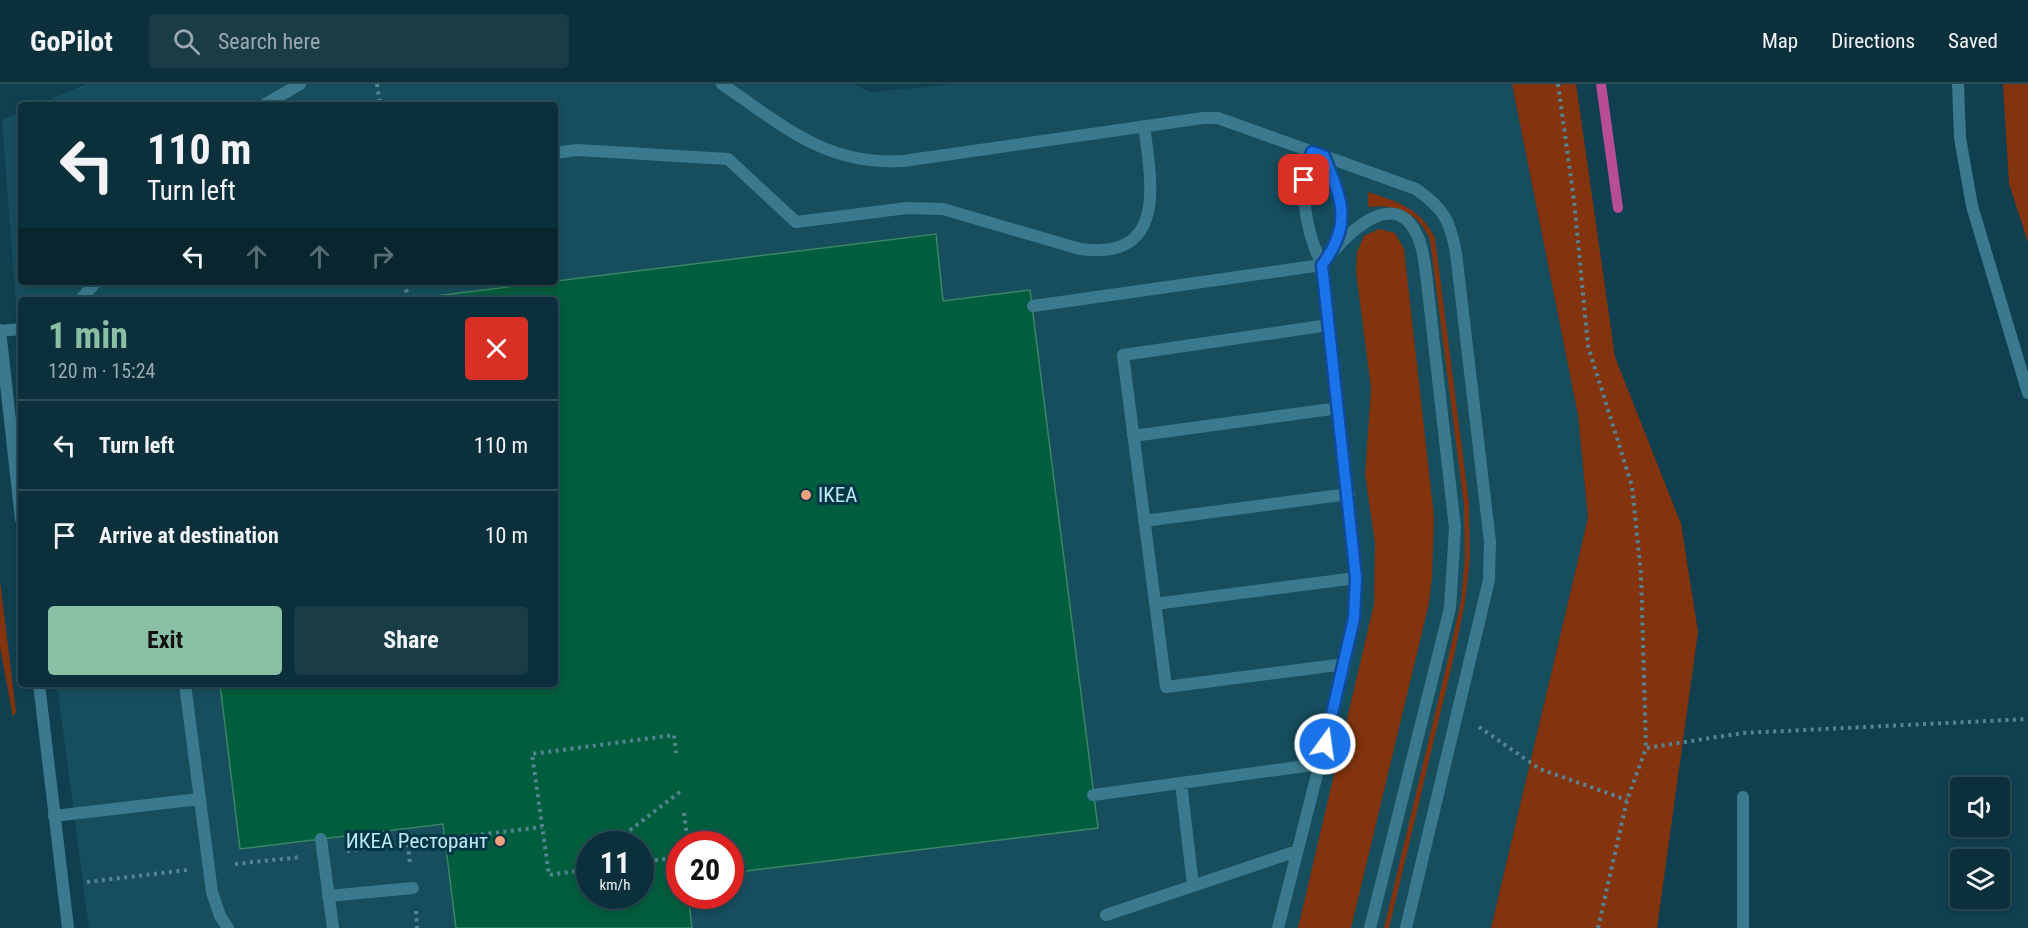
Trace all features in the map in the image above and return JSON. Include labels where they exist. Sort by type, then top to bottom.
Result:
[{"type":"street","points":[[269,102],[300,84]]},
{"type":"street","points":[[722,84],[817,147],[866,161],[903,161],[1144,126],[1218,118],[1416,189],[1436,203],[1447,217],[1456,253],[1490,542],[1489,580],[1406,928]]},
{"type":"street","points":[[1958,84],[1960,138],[1972,206],[2028,393]]},
{"type":"street","points":[[558,153],[577,150],[728,159],[796,222],[907,208],[944,209],[1080,249],[1100,252],[1118,249],[1135,237],[1146,221],[1152,201],[1144,126]]},
{"type":"street","points":[[1318,154],[1335,184],[1341,209],[1342,227],[1337,245]]},
{"type":"street","points":[[1278,928],[1345,664],[1354,618],[1356,578],[1349,494],[1322,265],[1311,236],[1304,198],[1304,180],[1318,154]]},
{"type":"street","points":[[1033,306],[1322,265],[1337,245],[1360,224],[1379,215],[1398,217],[1412,227],[1418,237],[1426,273],[1455,528],[1450,608],[1370,928]]},
{"type":"street","points":[[83,297],[93,285]]},
{"type":"street","points":[[1329,325],[1123,356],[1166,687],[1345,664]]},
{"type":"street","points":[[18,329],[0,331],[18,492]]},
{"type":"street","points":[[1133,436],[1339,408]]},
{"type":"street","points":[[1144,521],[1349,494]]},
{"type":"street","points":[[1155,604],[1356,578]]},
{"type":"street","points":[[39,687],[68,928]]},
{"type":"street","points":[[184,687],[212,892],[220,916],[228,928]]},
{"type":"street","points":[[1093,795],[1320,764]]},
{"type":"street","points":[[1181,783],[1193,885]]},
{"type":"street","points":[[1743,797],[1743,928]]},
{"type":"street","points":[[54,816],[199,799]]},
{"type":"street","points":[[321,839],[333,928]]},
{"type":"street","points":[[1106,915],[1297,852]]},
{"type":"street","points":[[328,896],[413,888]]},
{"type":"path","points":[[377,84],[380,102]]},
{"type":"path","points":[[1558,84],[1574,200],[1588,346],[1632,486],[1641,574],[1646,748],[1627,800],[1598,928]]},
{"type":"path","points":[[1646,748],[1743,733],[2028,719]]},
{"type":"path","points":[[1479,727],[1540,769],[1627,800]]},
{"type":"path","points":[[576,871],[549,874],[532,754],[674,735],[676,753]]},
{"type":"path","points":[[629,831],[681,791]]},
{"type":"path","points":[[684,813],[686,831]]},
{"type":"path","points":[[343,852],[542,828]]},
{"type":"path","points":[[235,864],[302,857]]},
{"type":"path","points":[[62,885],[194,870]]},
{"type":"shaded area","points":[[86,84],[854,84],[870,92],[958,84],[1512,84],[1578,415],[1588,518],[1491,928],[89,928],[57,687],[558,687],[558,297],[18,297],[18,329],[2,120],[18,113],[18,285],[558,285],[558,102],[44,102]]},
{"type":"shaded area","points":[[1512,84],[1576,84],[1615,357],[1681,524],[1698,632],[1657,928],[1491,928],[1588,518],[1578,415]]},
{"type":"shaded area","points":[[2003,84],[2028,84],[2028,242],[2009,184]]},
{"type":"shaded area","points":[[1368,192],[1398,203],[1415,213],[1435,238],[1469,504],[1470,559],[1465,602],[1389,928],[1384,928],[1461,601],[1465,558],[1464,505],[1430,240],[1413,216],[1388,207],[1368,207]]},
{"type":"shaded area","points":[[1379,229],[1395,233],[1404,249],[1434,517],[1429,603],[1351,928],[1298,928],[1374,604],[1375,543],[1365,475],[1371,388],[1356,272],[1357,252],[1364,236]]},
{"type":"shaded area","points":[[0,581],[16,712],[13,717],[0,647]]},
{"type":"building","name":"IKEA","points":[[936,234],[943,301],[1030,290],[1098,828],[744,871],[744,831],[666,831],[666,909],[690,909],[692,928],[456,928],[443,824],[240,849],[220,687],[558,687],[558,297],[427,297],[524,285],[558,285],[558,281]]},
{"type":"waterway","points":[[1601,84],[1618,208]]},
{"type":"place","name":"IKEA","points":[[806,495]]},
{"type":"place","name":"ИКЕА Ресторант","points":[[500,841]]},
{"type":"route","points":[[1304,180],[1307,162],[1312,152],[1324,156],[1335,184],[1341,209],[1342,227],[1337,245],[1322,265],[1354,542],[1356,578],[1354,618],[1325,744]]}]
